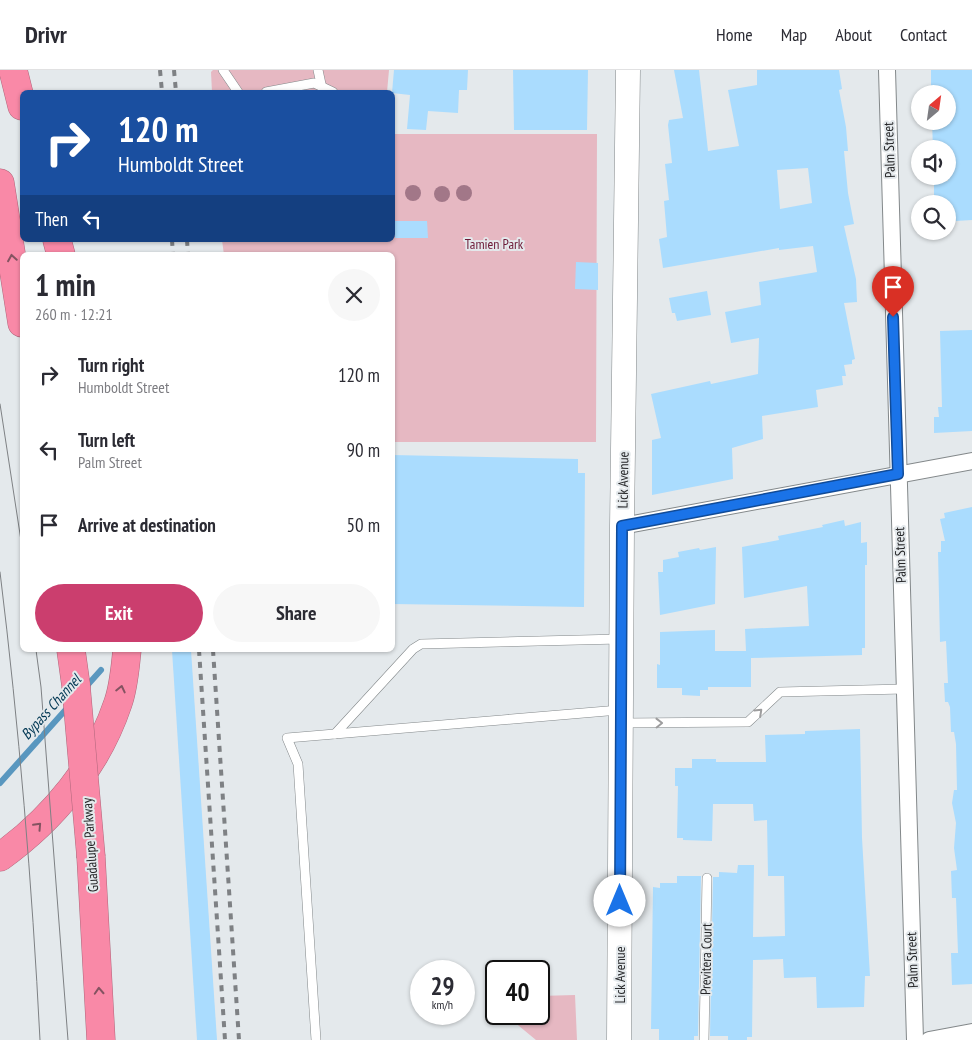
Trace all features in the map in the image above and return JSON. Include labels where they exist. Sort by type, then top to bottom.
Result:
[{"type":"highway","points":[[13,70],[20,98]]},
{"type":"highway","points":[[0,184],[20,311]]},
{"type":"highway","name":"Guadalupe Parkway","points":[[71,652],[91,857],[101,1040]]},
{"type":"highway","points":[[0,857],[31,833],[64,798],[89,765],[106,733],[118,702],[128,652]]},
{"type":"street","name":"Lick Avenue","points":[[619,1040],[622,526],[628,70]]},
{"type":"street","name":"Palm Street","points":[[887,70],[915,1040]]},
{"type":"street","points":[[622,526],[972,461]]},
{"type":"street","points":[[929,1040],[972,1032]]},
{"type":"lane","points":[[223,70],[237,90]]},
{"type":"lane","points":[[318,70],[321,84]]},
{"type":"lane","points":[[277,90],[314,83],[321,84],[330,90]]},
{"type":"lane","points":[[335,734],[413,649],[421,644],[622,638]]},
{"type":"lane","points":[[316,1040],[298,764],[287,738],[622,717],[748,722],[780,692],[904,689]]},
{"type":"lane","name":"Previtera Court","points":[[704,1040],[707,878]]},
{"type":"green space","points":[[213,70],[389,70],[387,90],[212,90],[211,72]]},
{"type":"green space","name":"Tamien Park","points":[[395,134],[597,134],[596,442],[395,442],[395,252],[224,252],[222,242],[395,242]]},
{"type":"green space","points":[[575,995],[577,1040],[536,1040],[518,1025],[550,1025],[550,996]]},
{"type":"building","points":[[394,70],[468,70],[467,90],[459,90],[458,113],[428,111],[426,130],[407,129],[410,95],[395,93],[395,90],[392,90]]},
{"type":"building","points":[[513,70],[588,70],[587,130],[514,130]]},
{"type":"building","points":[[674,70],[699,70],[708,151],[739,146],[728,90],[757,85],[757,70],[839,70],[842,89],[839,90],[846,127],[848,151],[844,151],[848,193],[854,224],[844,226],[856,279],[857,302],[844,303],[855,359],[852,360],[852,364],[844,365],[846,376],[842,376],[843,385],[816,390],[818,407],[762,416],[763,439],[732,448],[733,479],[652,495],[652,440],[661,438],[651,394],[710,381],[711,384],[758,374],[759,338],[731,343],[725,312],[761,305],[759,282],[817,272],[813,246],[779,250],[779,248],[663,268],[659,239],[667,237],[664,201],[669,200],[665,164],[672,163],[668,125],[669,120],[683,118]],"holes":[[[808,168],[812,203],[780,209],[777,170]]]},
{"type":"building","points":[[931,70],[972,70],[972,220],[956,221],[956,195],[934,195],[934,185],[956,185],[956,140],[933,140],[932,130],[956,130],[956,85],[931,85]]},
{"type":"building","points":[[395,221],[427,221],[428,238],[395,238]]},
{"type":"building","points":[[576,262],[598,263],[598,290],[575,289]]},
{"type":"building","points":[[707,291],[711,315],[677,321],[675,313],[672,313],[669,298]]},
{"type":"building","points":[[972,330],[972,431],[934,433],[934,417],[939,417],[938,407],[942,407],[940,331]]},
{"type":"building","points":[[395,455],[578,459],[578,473],[585,473],[584,607],[395,604]]},
{"type":"building","points":[[972,507],[972,984],[952,985],[951,953],[958,953],[956,898],[952,898],[951,871],[957,870],[954,848],[956,823],[952,803],[954,790],[957,790],[956,744],[954,732],[951,732],[950,707],[948,702],[945,702],[944,683],[948,683],[946,641],[940,642],[938,552],[941,552],[941,541],[945,541],[940,519],[945,518],[944,513]]},
{"type":"building","points":[[844,520],[845,526],[861,522],[861,543],[867,542],[867,565],[865,565],[865,648],[862,648],[862,655],[751,658],[751,687],[708,687],[708,690],[700,690],[700,696],[682,695],[682,688],[657,688],[657,664],[660,665],[660,632],[715,630],[715,651],[746,651],[745,629],[809,626],[807,586],[744,598],[742,547],[779,540],[778,536],[823,527],[822,525]]},
{"type":"building","points":[[716,547],[715,604],[660,615],[658,572],[663,572],[663,560],[679,557],[678,552]]},
{"type":"building","points":[[172,652],[191,652],[217,1040],[197,1040]]},
{"type":"building","points":[[860,729],[862,838],[870,976],[865,976],[864,1007],[817,1008],[816,977],[784,978],[783,959],[753,960],[752,1037],[747,1037],[747,1040],[728,1040],[728,1036],[710,1036],[713,877],[719,877],[719,872],[737,873],[738,865],[754,865],[753,937],[785,936],[784,876],[768,876],[767,820],[754,821],[753,804],[713,804],[712,841],[677,838],[678,786],[675,786],[675,768],[692,768],[692,759],[716,759],[716,762],[766,762],[765,735],[805,734],[805,731]]},
{"type":"building","points":[[677,876],[701,876],[698,1036],[694,1036],[694,1040],[659,1040],[659,1029],[651,1029],[653,887],[660,888],[660,883],[677,883]]},
{"type":"waterway","name":"Bypass Channel","points":[[84,689],[101,670]]},
{"type":"waterway","name":"Bypass Channel","points":[[0,783],[69,706]]},
{"type":"tram line","points":[[0,404],[20,534]]},
{"type":"tram line","points":[[0,572],[24,805],[40,1040]]},
{"type":"tram line","points":[[36,652],[41,687],[68,1040]]},
{"type":"railway","points":[[160,70],[162,90]]},
{"type":"railway","points":[[174,70],[176,90]]},
{"type":"railway","points":[[172,242],[173,252]]},
{"type":"railway","points":[[187,242],[188,252]]},
{"type":"railway","points":[[199,652],[225,1040]]},
{"type":"railway","points":[[213,652],[239,1040]]},
{"type":"route","points":[[620,901],[622,526],[898,474],[893,317]]}]
